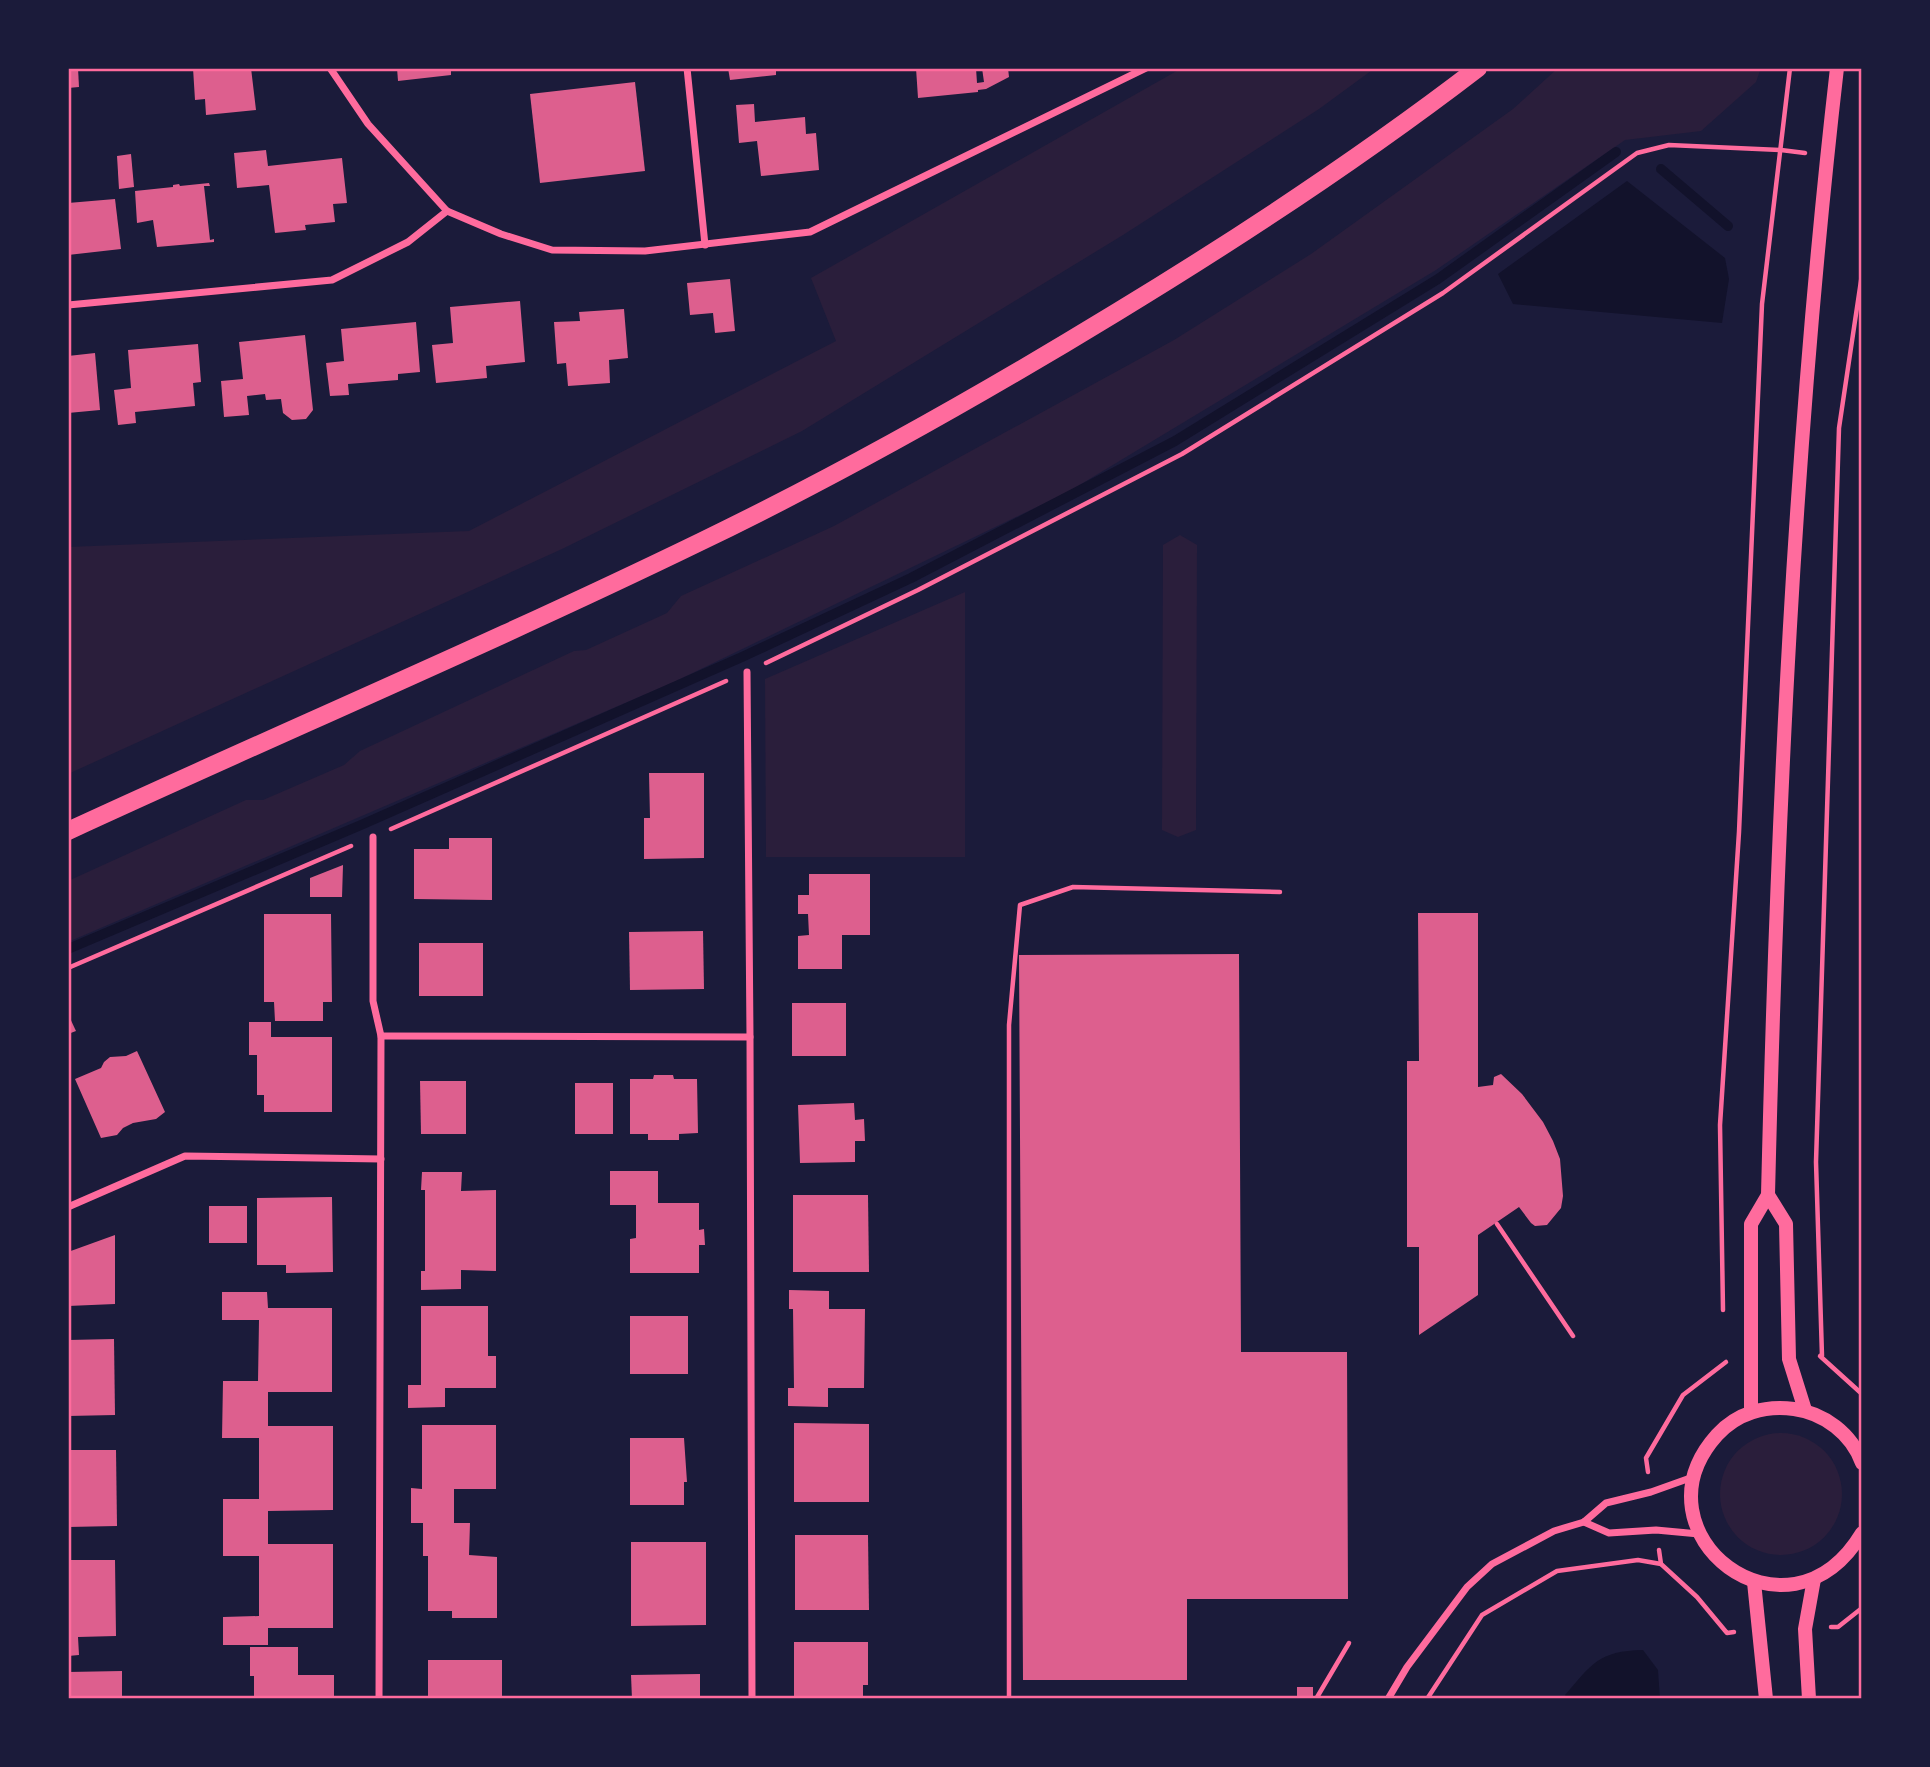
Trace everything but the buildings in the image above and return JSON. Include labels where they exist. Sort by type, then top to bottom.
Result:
[{"type":"main road","points":[[68,831],[665,559],[920,428],[1042,358],[1249,231],[1344,168],[1478,68]]},
{"type":"main road","points":[[1751,1412],[1751,1224],[1768,1195],[1774,920],[1795,533],[1814,285],[1837,68]]},
{"type":"main road","points":[[1768,1195],[1786,1224],[1789,1359],[1805,1410]]},
{"type":"main road","points":[[1861,1457],[1845,1435],[1827,1420],[1805,1410],[1778,1407],[1751,1412],[1725,1426],[1705,1449],[1693,1476],[1692,1506],[1699,1534],[1713,1555],[1732,1571],[1754,1582],[1784,1586],[1814,1579],[1842,1560],[1862,1533]]},
{"type":"main road","points":[[1809,1699],[1805,1629],[1814,1579]]},
{"type":"main road","points":[[1754,1582],[1766,1699]]},
{"type":"street","points":[[330,68],[368,124],[447,211],[500,234],[552,250],[645,251],[810,232],[1146,68]]},
{"type":"street","points":[[687,68],[705,245]]},
{"type":"street","points":[[68,305],[332,279],[408,242],[447,211]]},
{"type":"street","points":[[747,672],[752,1699]]},
{"type":"street","points":[[373,837],[373,1001],[381,1036],[379,1699]]},
{"type":"street","points":[[381,1036],[750,1037]]},
{"type":"street","points":[[68,1207],[185,1156],[381,1159]]},
{"type":"street","points":[[1388,1699],[1407,1667],[1466,1587],[1492,1564],[1554,1531],[1584,1522],[1606,1503],[1651,1492],[1693,1476]]},
{"type":"street","points":[[1584,1522],[1609,1533],[1656,1530],[1699,1534]]},
{"type":"path","points":[[1723,1320],[1720,1125],[1739,832],[1762,304],[1790,68]]},
{"type":"path","points":[[68,968],[747,672],[918,590],[1182,454],[1443,293],[1637,153],[1669,145],[1782,150]]},
{"type":"path","points":[[1862,274],[1838,442],[1816,1162],[1822,1356],[1862,1394]]},
{"type":"path","points":[[1009,1699],[1009,1024],[1020,905],[1073,887],[1280,892]]},
{"type":"path","points":[[1497,1224],[1573,1336]]},
{"type":"path","points":[[1812,1357],[1822,1356]]},
{"type":"path","points":[[1649,1480],[1646,1458],[1683,1395],[1723,1362],[1731,1362]]},
{"type":"path","points":[[1658,1541],[1661,1564]]},
{"type":"path","points":[[1427,1699],[1482,1615],[1557,1571],[1639,1560],[1661,1564],[1697,1597],[1727,1633],[1745,1632]]},
{"type":"path","points":[[1829,1628],[1838,1627],[1862,1608]]},
{"type":"path","points":[[1316,1699],[1349,1643]]},
{"type":"shaded area","points":[[1182,68],[1375,68],[1319,109],[1123,235],[802,431],[562,549],[68,774],[68,547],[469,531],[836,341],[811,278]]},
{"type":"shaded area","points":[[1558,68],[1761,68],[1756,82],[1701,131],[1625,140],[1436,270],[1068,492],[674,682],[68,942],[68,881],[246,800],[263,800],[344,765],[360,751],[574,651],[586,650],[667,613],[681,596],[834,526],[1174,340],[1311,254],[1513,109]]},
{"type":"shaded area","points":[[1627,181],[1725,258],[1729,279],[1722,323],[1513,304],[1498,274]]},
{"type":"shaded area","points":[[1180,535],[1197,545],[1196,830],[1178,837],[1162,830],[1163,545]]},
{"type":"shaded area","points":[[965,592],[965,857],[766,857],[765,679]]},
{"type":"shaded area","points":[[1781,1433],[1804,1438],[1824,1451],[1837,1471],[1842,1494],[1837,1517],[1824,1537],[1804,1550],[1781,1555],[1758,1550],[1738,1537],[1725,1517],[1720,1494],[1725,1471],[1738,1451],[1758,1438]]},
{"type":"shaded area","points":[[1643,1650],[1658,1670],[1660,1699],[1568,1699],[1565,1695],[1597,1661],[1616,1653]]},
{"type":"waterway","points":[[68,949],[361,825],[742,657],[911,578],[1175,441],[1438,279],[1616,152]]},
{"type":"waterway","points":[[1661,169],[1728,226]]}]
